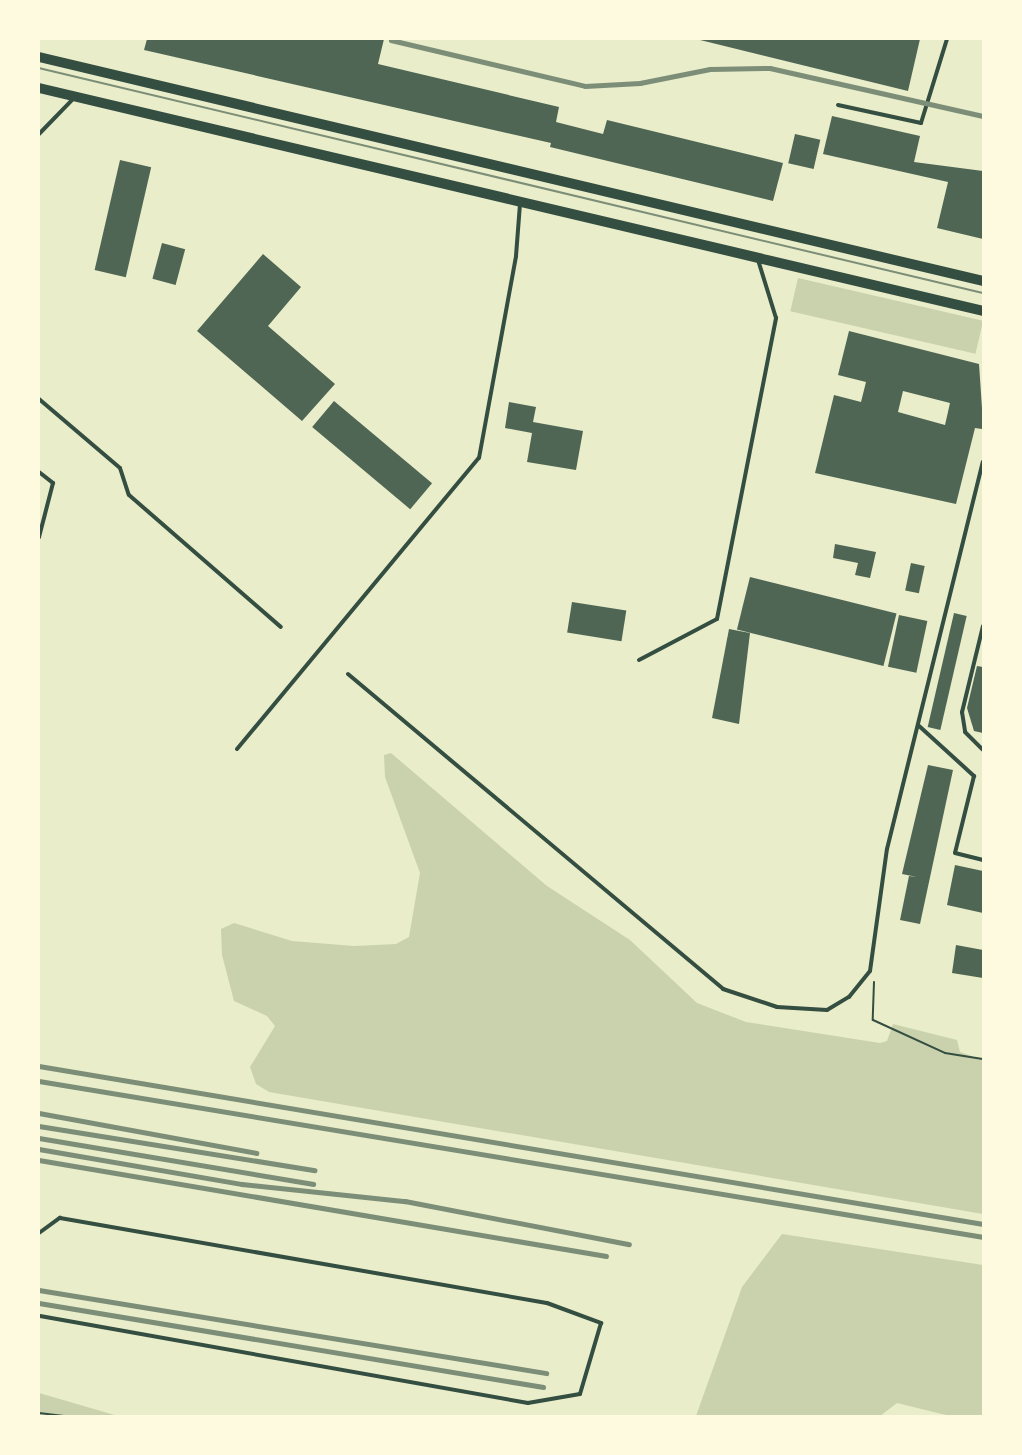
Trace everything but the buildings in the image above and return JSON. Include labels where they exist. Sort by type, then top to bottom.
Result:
[{"type":"main road","points":[[39,57],[983,280]]},
{"type":"main road","points":[[39,88],[983,311]]},
{"type":"lane","points":[[838,105],[921,123],[947,39]]},
{"type":"lane","points":[[39,134],[76,96]]},
{"type":"lane","points":[[237,749],[479,458],[516,256],[521,201]]},
{"type":"lane","points":[[639,660],[717,620],[776,318],[757,257]]},
{"type":"lane","points":[[39,399],[120,468],[129,495],[281,627]]},
{"type":"lane","points":[[348,675],[723,989],[777,1007],[827,1010],[849,997],[870,971],[887,849],[983,462]]},
{"type":"lane","points":[[39,472],[53,483],[39,537]]},
{"type":"lane","points":[[983,626],[962,712],[965,732],[983,750]]},
{"type":"lane","points":[[918,725],[974,776],[955,853],[983,860]]},
{"type":"lane","points":[[39,1233],[60,1218],[547,1303],[601,1323],[580,1394],[528,1403],[39,1316]]},
{"type":"path","points":[[870,971],[874,987],[870,1018],[945,1053],[983,1059]]},
{"type":"path","points":[[39,1413],[64,1416]]},
{"type":"green space","points":[[798,278],[983,321],[975,354],[790,311]]},
{"type":"green space","points":[[391,753],[547,886],[630,940],[697,1003],[746,1022],[880,1043],[887,1041],[893,1024],[957,1040],[960,1052],[983,1060],[983,1214],[269,1092],[256,1084],[250,1067],[275,1026],[267,1016],[234,1001],[222,955],[221,929],[234,923],[292,941],[354,946],[396,944],[409,937],[420,873],[385,777],[384,755]]},
{"type":"green space","points":[[782,1234],[983,1265],[983,1416],[950,1416],[897,1403],[880,1416],[696,1416],[742,1287]]},
{"type":"green space","points":[[39,1393],[118,1416],[39,1416]]},
{"type":"tram line","points":[[39,68],[983,293]]},
{"type":"railway","points":[[391,40],[585,86],[640,83],[710,69],[770,68],[983,116]]},
{"type":"railway","points":[[39,1066],[983,1224]]},
{"type":"railway","points":[[39,1081],[983,1237]]},
{"type":"railway","points":[[39,1113],[256,1153]]},
{"type":"railway","points":[[39,1126],[315,1170]]},
{"type":"railway","points":[[39,1138],[313,1184]]},
{"type":"railway","points":[[39,1149],[242,1184],[405,1201],[629,1244]]},
{"type":"railway","points":[[39,1160],[606,1256]]},
{"type":"railway","points":[[39,1290],[546,1373]]},
{"type":"railway","points":[[39,1303],[543,1387]]}]
